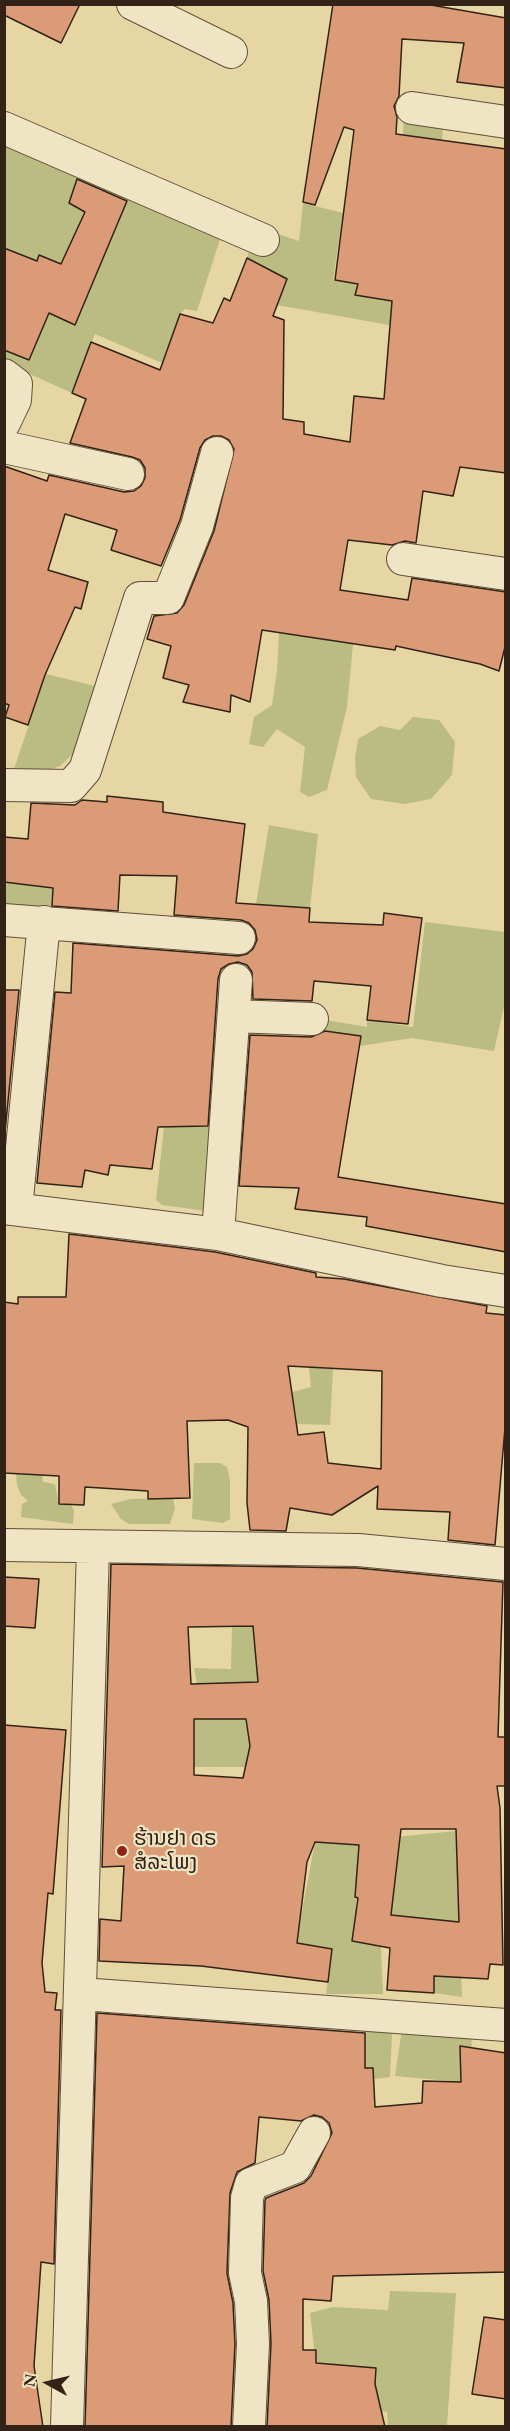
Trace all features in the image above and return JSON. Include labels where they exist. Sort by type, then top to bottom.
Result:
[{"type":"street","points":[[134,4],[231,52]]},
{"type":"street","points":[[412,108],[506,122]]},
{"type":"street","points":[[4,129],[263,240]]},
{"type":"street","points":[[4,375],[16,384],[15,400],[4,423]]},
{"type":"street","points":[[4,447],[128,474]]},
{"type":"street","points":[[4,785],[71,786],[85,770],[140,598],[168,598],[197,526],[217,453]]},
{"type":"street","points":[[403,559],[506,574]]},
{"type":"street","points":[[4,920],[239,938]]},
{"type":"street","points":[[44,922],[10,1208],[218,1234],[442,1281],[506,1291]]},
{"type":"street","points":[[218,1234],[236,980]]},
{"type":"street","points":[[234,1016],[312,1019]]},
{"type":"street","points":[[4,1545],[357,1550],[506,1564]]},
{"type":"street","points":[[67,2427],[93,1548]]},
{"type":"street","points":[[81,1994],[506,2025]]},
{"type":"street","points":[[249,2427],[253,2344],[251,2301],[245,2273],[247,2198],[251,2184],[295,2167],[314,2133]]},
{"type":"green space","points":[[404,112],[443,126],[442,140],[403,135]]},
{"type":"green space","points":[[4,140],[222,233],[197,311],[185,309],[180,314],[162,363],[95,334],[72,393],[5,363]]},
{"type":"green space","points":[[303,203],[343,213],[333,280],[358,284],[355,295],[392,240],[406,328],[277,305],[287,279],[247,258],[257,227],[299,241]]},
{"type":"green space","points":[[279,633],[353,644],[347,707],[327,790],[309,797],[300,792],[305,747],[277,729],[263,747],[249,744],[254,717],[272,705]]},
{"type":"green space","points":[[46,674],[95,686],[84,734],[74,753],[60,766],[40,773],[14,769]]},
{"type":"green space","points":[[413,717],[439,720],[455,742],[452,775],[431,799],[405,804],[371,799],[356,777],[355,759],[358,739],[380,726],[400,730]]},
{"type":"green space","points":[[269,825],[318,834],[310,908],[256,904]]},
{"type":"green space","points":[[5,882],[53,889],[52,917],[5,915]]},
{"type":"green space","points":[[425,922],[505,932],[505,1003],[494,1051],[412,1038],[360,1046],[361,1036],[323,1031],[326,1020],[367,1027],[367,1020],[413,1027]]},
{"type":"green space","points":[[196,1109],[217,1114],[206,1211],[162,1205],[156,1200],[164,1127],[194,1127]]},
{"type":"green space","points":[[309,1367],[333,1369],[330,1425],[297,1424],[292,1392],[311,1387]]},
{"type":"green space","points":[[194,1463],[220,1463],[227,1467],[230,1481],[230,1519],[223,1523],[192,1519]]},
{"type":"green space","points":[[42,1472],[43,1482],[55,1484],[59,1504],[71,1505],[74,1510],[73,1524],[21,1517],[22,1504],[28,1501],[21,1495],[16,1474],[34,1475]]},
{"type":"green space","points":[[173,1498],[175,1508],[170,1524],[129,1524],[121,1519],[111,1504],[131,1499]]},
{"type":"green space","points":[[232,1626],[253,1626],[309,1650],[246,1720],[250,1746],[245,1767],[194,1767],[194,1719],[246,1719],[247,1683],[197,1684],[194,1668],[231,1669]]},
{"type":"green space","points":[[456,1831],[462,1997],[434,1993],[433,1951],[437,1920],[391,1915],[398,1851],[363,1840]]},
{"type":"green space","points":[[315,1842],[358,1845],[356,1911],[352,1941],[381,1947],[383,1994],[326,1994],[332,1949],[296,1943]]},
{"type":"green space","points":[[365,2029],[392,2034],[390,2077],[374,2079],[373,2068],[365,2068]]},
{"type":"green space","points":[[402,2029],[471,2036],[472,2048],[460,2046],[460,2082],[395,2076]]},
{"type":"green space","points":[[390,2291],[456,2293],[447,2426],[388,2426],[387,2412],[382,2411],[375,2384],[376,2369],[316,2364],[310,2313],[333,2307],[388,2310]]},
{"type":"building","points":[[4,4],[80,4],[61,43],[4,15]]},
{"type":"building","points":[[333,4],[425,4],[506,18],[506,88],[457,82],[464,43],[402,39],[399,96],[394,106],[397,117],[396,134],[506,149],[506,473],[460,467],[453,496],[423,491],[416,543],[405,541],[392,545],[348,540],[340,590],[408,600],[412,578],[506,592],[506,643],[499,671],[480,664],[396,646],[395,650],[262,630],[250,702],[231,695],[230,712],[183,702],[189,685],[163,678],[171,646],[147,639],[154,616],[177,613],[184,605],[214,531],[234,449],[229,440],[221,436],[213,436],[205,440],[200,448],[180,520],[161,566],[111,550],[117,530],[65,514],[48,570],[88,582],[81,609],[75,607],[45,675],[28,725],[5,717],[9,705],[4,703],[4,466],[47,481],[49,475],[124,492],[134,491],[141,486],[145,478],[145,468],[140,460],[70,443],[86,399],[72,393],[91,342],[160,370],[180,314],[213,323],[224,298],[230,301],[247,258],[287,279],[273,316],[284,320],[283,419],[304,422],[304,434],[350,442],[354,396],[384,399],[392,301],[355,295],[358,284],[335,280],[354,130],[344,127],[315,205],[303,202]]},
{"type":"building","points":[[77,179],[127,201],[75,325],[49,313],[29,360],[4,350],[4,248],[37,261],[39,255],[61,264],[85,212],[69,203]]},
{"type":"building","points":[[107,796],[163,802],[163,812],[245,824],[236,903],[310,908],[309,922],[383,925],[384,913],[422,918],[408,1024],[367,1020],[371,986],[314,981],[312,1001],[253,999],[252,972],[247,965],[238,962],[229,964],[221,969],[218,979],[208,1126],[158,1127],[152,1169],[110,1165],[108,1175],[85,1170],[82,1187],[37,1183],[55,992],[71,993],[73,943],[238,956],[247,954],[253,949],[257,940],[255,930],[249,923],[241,920],[174,915],[177,876],[120,875],[118,911],[52,906],[53,888],[4,882],[4,837],[28,839],[31,803],[75,805],[82,800],[107,802]]},
{"type":"building","points":[[4,990],[19,990],[4,1142]]},
{"type":"building","points":[[325,1031],[361,1036],[338,1177],[506,1204],[506,1252],[366,1226],[367,1217],[295,1209],[299,1188],[239,1186],[250,1035],[311,1037]]},
{"type":"building","points":[[69,1234],[215,1252],[316,1273],[316,1277],[344,1279],[487,1306],[486,1313],[506,1315],[506,1416],[495,1545],[448,1540],[450,1512],[377,1509],[378,1486],[332,1515],[290,1508],[286,1531],[250,1530],[247,1503],[248,1427],[228,1420],[187,1421],[190,1498],[148,1499],[148,1491],[85,1487],[84,1505],[59,1504],[59,1476],[4,1473],[4,1302],[18,1304],[18,1297],[66,1297]],"holes":[[[288,1366],[382,1371],[381,1469],[328,1463],[324,1432],[298,1435]]]},
{"type":"building","points":[[111,1564],[357,1568],[503,1582],[498,1737],[506,1737],[506,1786],[497,1786],[500,1808],[503,1965],[490,1964],[488,1979],[434,1976],[434,1993],[387,1990],[390,1948],[352,1941],[358,1898],[355,1897],[359,1845],[315,1842],[307,1862],[297,1943],[332,1949],[328,1982],[201,1966],[99,1961],[100,1919],[121,1921],[124,1866],[102,1867]],"holes":[[[253,1626],[258,1682],[191,1684],[188,1627]],[[194,1719],[246,1719],[250,1746],[243,1778],[194,1775]],[[401,1829],[456,1829],[459,1922],[391,1915]]]},
{"type":"building","points":[[4,1577],[39,1579],[35,1628],[4,1626]]},
{"type":"building","points":[[4,1725],[66,1730],[53,1894],[48,1893],[42,1963],[45,1992],[57,1993],[55,2010],[61,2010],[54,2264],[41,2262],[34,2366],[43,2427],[4,2427]]},
{"type":"building","points":[[97,2013],[365,2033],[365,2068],[373,2068],[375,2107],[422,2103],[423,2081],[461,2082],[460,2046],[506,2053],[506,2272],[333,2276],[331,2301],[303,2299],[303,2350],[316,2350],[316,2363],[376,2368],[375,2384],[385,2427],[267,2427],[271,2343],[269,2300],[263,2271],[265,2201],[266,2198],[304,2183],[311,2176],[332,2133],[329,2123],[322,2117],[314,2115],[301,2121],[259,2117],[255,2163],[237,2172],[230,2193],[227,2273],[233,2303],[235,2344],[231,2427],[85,2427]]},
{"type":"building","points":[[484,2317],[506,2320],[506,2399],[472,2394]]},
{"type":"place","name":"ຮ້ານຢາ ດຣ ສໍລະໂພງ","points":[[122,1851]]}]
